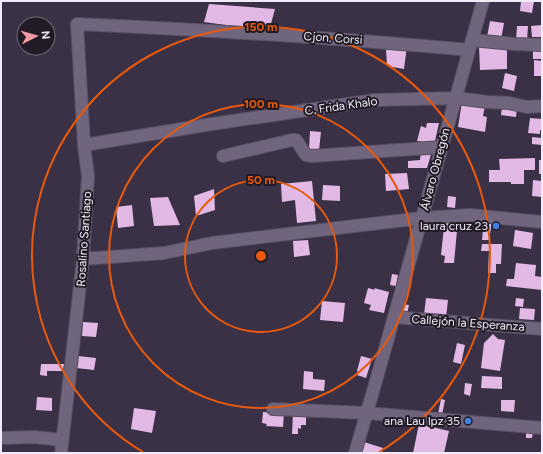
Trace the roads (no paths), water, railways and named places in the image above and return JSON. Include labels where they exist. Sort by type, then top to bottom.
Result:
[{"type":"street","name":"Álvaro Obregón","points":[[355,453],[483,1]]},
{"type":"street","name":"Cjon. Corsi","points":[[77,24],[208,30],[379,41],[471,45],[542,45]]},
{"type":"street","name":"Rosalino Santiago","points":[[61,453],[83,259],[88,176],[84,146],[77,24]]},
{"type":"street","name":"C. Frida Khalo","points":[[84,146],[212,124],[375,100],[456,98],[509,103],[527,107],[542,106]]},
{"type":"street","points":[[223,156],[292,140],[296,140],[306,155],[312,156],[442,147]]},
{"type":"street","points":[[83,259],[164,253],[212,244],[422,218],[470,215],[542,222]]},
{"type":"street","name":"Callejón la Esperanza","points":[[394,317],[542,329]]},
{"type":"street","points":[[273,408],[367,413],[542,428]]},
{"type":"street","points":[[1,438],[35,437],[62,440]]},
{"type":"place","name":"laura cruz 23","points":[[496,226]]},
{"type":"place","name":"ana Lau lpz 35","points":[[468,421]]}]
